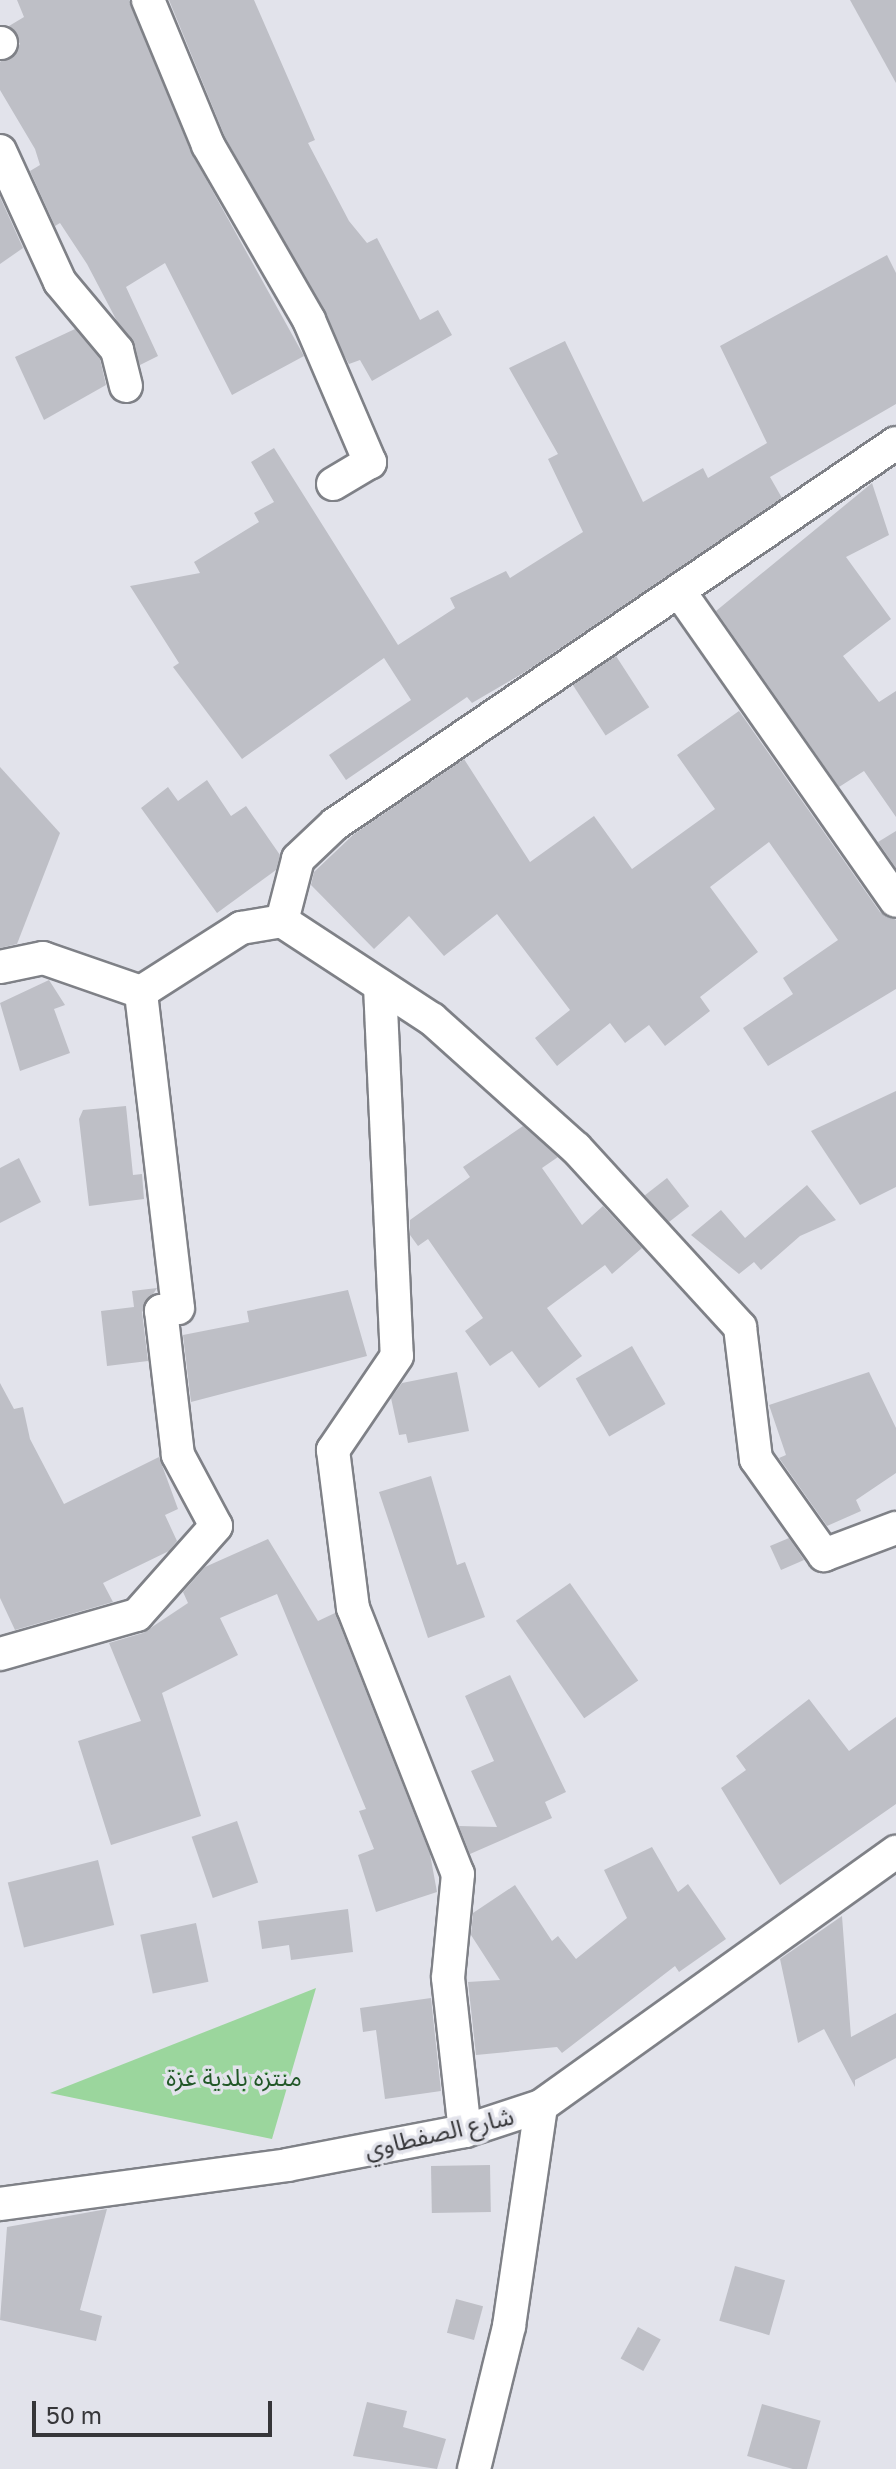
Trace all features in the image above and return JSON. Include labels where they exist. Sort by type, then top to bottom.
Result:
[{"type":"street","points":[[148,0],[208,145],[309,320],[370,462],[333,484]]},
{"type":"street","points":[[0,151],[60,282],[117,350],[126,386]]},
{"type":"street","points":[[282,921],[298,859],[335,824],[896,443]]},
{"type":"street","points":[[679,591],[896,901]]},
{"type":"street","points":[[141,992],[241,928],[282,921],[432,1019],[576,1148],[740,1327],[756,1459],[824,1555],[896,1528]]},
{"type":"street","points":[[0,967],[43,958],[141,992]]},
{"type":"street","points":[[380,986],[397,1356],[333,1450],[353,1608],[458,1874],[448,1978],[465,2131]]},
{"type":"street","points":[[0,1654],[137,1615],[216,1526],[178,1455],[161,1311],[178,1308],[141,992]]},
{"type":"street","name":"شارع الصفطاوي","points":[[0,2204],[287,2165],[465,2131],[541,2106],[896,1852]]},
{"type":"street","points":[[474,2469],[509,2326],[541,2106]]},
{"type":"green space","name":"منتزه بلدية غزة","points":[[316,1988],[272,2139],[50,2093]]},
{"type":"building","points":[[17,0],[129,0],[191,152],[304,356],[232,395],[165,263],[126,287],[158,356],[140,365],[87,264],[60,223],[55,226],[30,171],[40,165],[35,149],[0,90],[0,62],[20,44],[9,26],[24,17]]},
{"type":"building","points":[[169,0],[254,0],[315,140],[308,143],[349,221],[367,243],[377,238],[420,320],[438,310],[452,335],[372,381],[360,360],[349,364],[225,137]]},
{"type":"building","points":[[850,0],[896,0],[896,83]]},
{"type":"building","points":[[0,197],[23,248],[0,264]]},
{"type":"building","points":[[887,255],[896,273],[896,404],[770,477],[782,498],[525,672],[472,703],[467,697],[346,780],[329,755],[411,700],[384,658],[242,759],[173,667],[179,663],[130,586],[200,573],[194,562],[259,522],[254,513],[274,502],[251,462],[274,448],[398,645],[455,608],[450,598],[506,571],[510,578],[583,532],[548,459],[558,454],[509,368],[565,341],[643,502],[703,468],[708,478],[767,443],[720,346]]},
{"type":"building","points":[[75,329],[100,359],[106,385],[44,420],[15,357]]},
{"type":"building","points":[[872,483],[889,535],[846,557],[891,619],[843,656],[879,702],[896,691],[896,817],[864,771],[839,787],[716,611]]},
{"type":"building","points":[[616,656],[649,707],[606,735],[572,684]]},
{"type":"building","points":[[739,711],[880,912],[896,920],[896,989],[768,1066],[743,1028],[793,994],[783,978],[838,940],[769,842],[710,887],[758,952],[700,997],[710,1011],[665,1046],[649,1025],[625,1043],[610,1023],[557,1066],[535,1038],[570,1010],[497,914],[444,956],[409,916],[374,949],[311,885],[314,872],[354,834],[464,759],[530,862],[594,816],[632,869],[715,809],[677,755]]},
{"type":"building","points":[[0,767],[60,833],[17,944],[0,948]]},
{"type":"building","points":[[207,780],[231,816],[246,806],[280,855],[276,870],[217,913],[141,808],[168,787],[178,801]]},
{"type":"building","points":[[896,831],[896,868],[878,842]]},
{"type":"building","points":[[49,980],[65,1005],[54,1009],[70,1053],[20,1071],[0,1003]]},
{"type":"building","points":[[896,1091],[896,1187],[860,1205],[811,1131]]},
{"type":"building","points":[[126,1106],[133,1175],[142,1174],[144,1199],[89,1206],[79,1119],[83,1110]]},
{"type":"building","points":[[523,1126],[558,1157],[542,1168],[582,1225],[603,1206],[642,1248],[612,1274],[605,1265],[547,1308],[582,1356],[539,1388],[512,1351],[490,1366],[465,1331],[483,1318],[428,1239],[418,1246],[410,1235],[410,1220],[470,1177],[463,1167]]},
{"type":"building","points":[[19,1158],[41,1202],[0,1223],[0,1168]]},
{"type":"building","points":[[667,1178],[689,1206],[667,1224],[645,1195]]},
{"type":"building","points":[[807,1185],[836,1220],[800,1236],[761,1270],[754,1262],[739,1274],[691,1235],[721,1210],[745,1238]]},
{"type":"building","points":[[157,1288],[142,1312],[148,1361],[107,1366],[101,1311],[134,1307],[132,1291]]},
{"type":"building","points":[[348,1290],[367,1356],[191,1402],[183,1335],[249,1322],[247,1311]]},
{"type":"building","points":[[632,1346],[666,1404],[609,1437],[576,1378]]},
{"type":"building","points":[[457,1372],[469,1431],[408,1443],[406,1434],[399,1435],[391,1398],[402,1383]]},
{"type":"building","points":[[869,1372],[896,1428],[896,1473],[856,1500],[861,1511],[827,1526],[779,1458],[786,1455],[769,1405]]},
{"type":"building","points":[[0,1383],[14,1409],[23,1407],[30,1439],[64,1504],[159,1457],[178,1509],[165,1515],[177,1541],[169,1551],[103,1583],[113,1602],[15,1630],[0,1598]]},
{"type":"building","points":[[431,1476],[457,1565],[465,1562],[485,1617],[428,1638],[379,1492]]},
{"type":"building","points":[[789,1538],[804,1560],[781,1570],[770,1546]]},
{"type":"building","points":[[268,1539],[318,1621],[335,1613],[430,1854],[437,1892],[376,1912],[358,1855],[374,1849],[359,1811],[366,1809],[277,1594],[220,1618],[238,1655],[162,1693],[201,1816],[111,1845],[78,1741],[141,1721],[109,1643],[143,1633],[188,1603],[183,1592],[205,1567]]},
{"type":"building","points":[[570,1583],[638,1680],[584,1718],[516,1621]]},
{"type":"building","points":[[510,1675],[566,1792],[545,1802],[552,1818],[470,1854],[459,1826],[497,1827],[471,1771],[494,1761],[465,1696]]},
{"type":"building","points":[[809,1699],[849,1751],[896,1717],[896,1804],[780,1885],[721,1788],[746,1770],[736,1756]]},
{"type":"building","points":[[237,1821],[258,1882],[213,1898],[192,1837]]},
{"type":"building","points":[[652,1847],[678,1892],[688,1884],[726,1939],[679,1972],[675,1966],[562,2053],[557,2047],[476,2055],[468,1982],[500,1980],[471,1935],[473,1913],[515,1885],[552,1941],[558,1936],[576,1959],[627,1918],[604,1870]]},
{"type":"building","points":[[98,1860],[114,1925],[24,1948],[8,1882]]},
{"type":"building","points":[[348,1909],[353,1952],[291,1960],[289,1945],[262,1949],[258,1921]]},
{"type":"building","points":[[842,1916],[851,2037],[896,2013],[896,2058],[855,2080],[855,2087],[824,2029],[798,2043],[780,1959]]},
{"type":"building","points":[[196,1923],[208,1982],[153,1994],[140,1935]]},
{"type":"building","points":[[431,1998],[441,2091],[385,2099],[376,2030],[363,2032],[360,2008]]},
{"type":"building","points":[[490,2165],[491,2212],[432,2213],[431,2166]]},
{"type":"building","points":[[107,2209],[80,2310],[102,2316],[96,2341],[0,2320],[7,2227]]},
{"type":"building","points":[[735,2266],[785,2280],[769,2335],[719,2321]]},
{"type":"building","points":[[456,2299],[483,2306],[474,2340],[447,2333]]},
{"type":"building","points":[[638,2327],[661,2340],[643,2371],[621,2358]]},
{"type":"building","points":[[367,2402],[407,2411],[403,2427],[446,2439],[437,2469],[353,2456]]},
{"type":"building","points":[[762,2404],[821,2421],[807,2469],[793,2469],[747,2456]]}]
